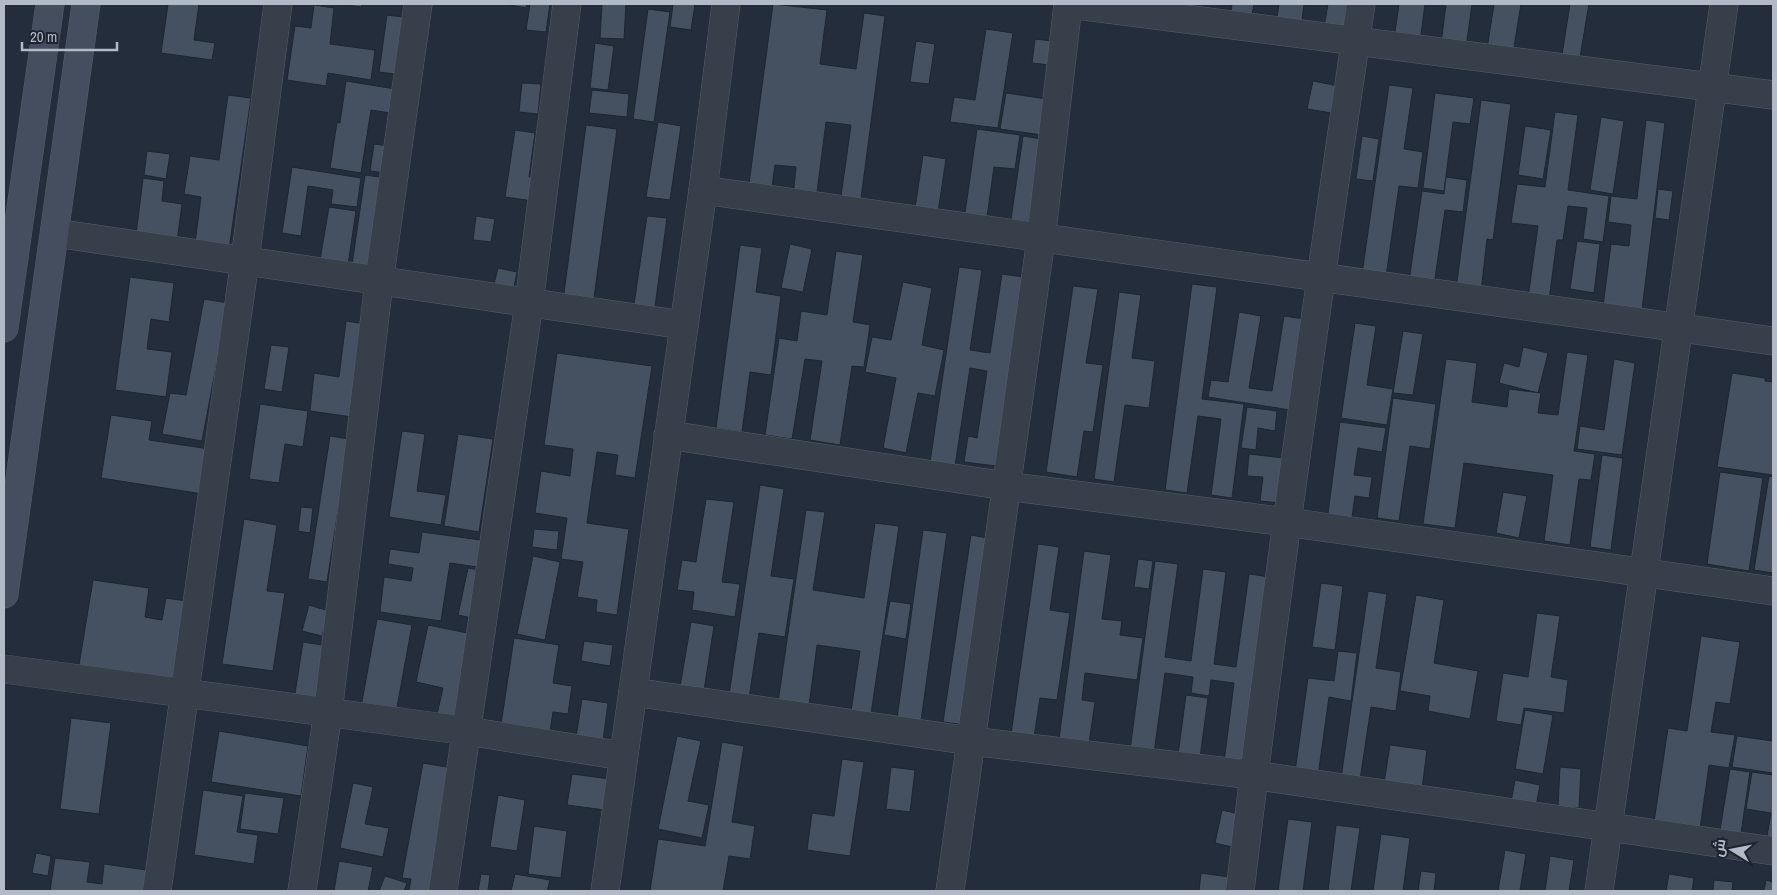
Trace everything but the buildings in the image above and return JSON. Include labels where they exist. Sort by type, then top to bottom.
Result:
[{"type":"main road","points":[[4,328],[10,235],[50,4]]},
{"type":"main road","points":[[4,594],[86,4]]},
{"type":"street","points":[[157,891],[245,260],[278,4]]},
{"type":"street","points":[[302,891],[328,712],[379,282],[418,4]]},
{"type":"street","points":[[443,891],[529,303],[567,4]]},
{"type":"street","points":[[605,891],[703,190],[726,4]]},
{"type":"street","points":[[950,891],[1041,239],[1069,4],[1773,96]]},
{"type":"street","points":[[1240,891],[1320,278],[1360,4]]},
{"type":"street","points":[[1599,891],[1724,4]]},
{"type":"street","points":[[703,190],[1773,341]]},
{"type":"street","points":[[54,232],[379,282],[684,325]]},
{"type":"street","points":[[668,435],[1006,486],[1287,522],[1773,591]]},
{"type":"street","points":[[4,669],[467,731],[623,756]]},
{"type":"street","points":[[632,692],[971,741],[1254,775],[1773,851]]}]
